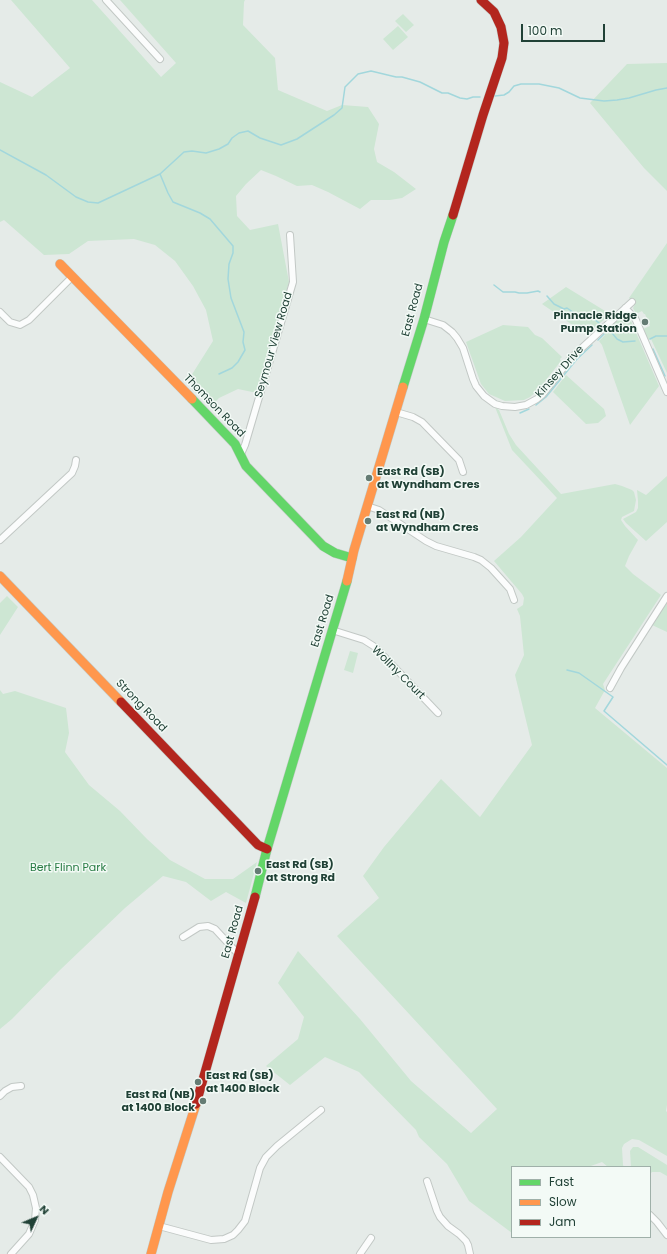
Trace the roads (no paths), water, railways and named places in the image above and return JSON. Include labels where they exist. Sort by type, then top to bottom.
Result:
[{"type":"main road","name":"East Road","points":[[151,1254],[168,1192],[190,1127],[239,955],[267,849],[424,319],[444,242],[503,54],[504,43],[501,27],[494,12],[481,0]]},
{"type":"main road","name":"Thomson Road","points":[[60,264],[234,444],[241,454],[246,466],[324,546],[335,553],[352,558]]},
{"type":"main road","name":"Strong Road","points":[[0,576],[258,845],[267,849]]},
{"type":"street","points":[[106,0],[160,59]]},
{"type":"street","name":"Seymour View Road","points":[[241,454],[245,445],[293,282],[290,235]]},
{"type":"street","points":[[0,312],[10,322],[20,325],[29,320],[72,277]]},
{"type":"street","name":"Kinsey Drive","points":[[424,319],[443,326],[452,332],[457,338],[463,348],[476,386],[484,396],[495,404],[515,407],[530,403],[542,395],[572,357],[632,302]]},
{"type":"street","points":[[625,308],[635,318],[667,392]]},
{"type":"street","points":[[396,412],[413,417],[422,422],[459,460],[463,472]]},
{"type":"street","points":[[0,540],[72,473],[76,460]]},
{"type":"street","points":[[368,506],[379,510],[436,546],[481,560],[491,568],[510,589],[514,600]]},
{"type":"street","points":[[610,688],[667,596]]},
{"type":"street","name":"Wollny Court","points":[[332,630],[364,640],[375,647],[438,713]]},
{"type":"street","points":[[183,937],[199,927],[208,926],[215,929],[239,955]]},
{"type":"street","points":[[0,1096],[12,1087],[21,1086]]},
{"type":"street","points":[[159,1226],[211,1240],[222,1240],[233,1235],[244,1221],[260,1168],[266,1157],[277,1146],[321,1110]]},
{"type":"street","points":[[0,1157],[29,1187],[33,1195],[36,1208],[35,1220],[30,1234],[11,1254]]},
{"type":"street","points":[[427,1181],[440,1217],[466,1241],[470,1254]]},
{"type":"street","points":[[651,1216],[667,1235]]},
{"type":"street","points":[[360,1254],[371,1238]]},
{"type":"waterway","points":[[0,150],[46,175],[76,197],[88,202],[98,203],[160,174],[184,152],[192,151],[206,153],[219,149],[228,144],[232,138],[239,133],[248,131],[260,138],[281,145],[297,139],[334,115],[342,108],[345,87],[358,74],[371,71],[420,82],[442,93],[448,93],[460,98],[467,99],[480,97]]},
{"type":"waterway","points":[[495,96],[504,95],[514,86],[521,84],[539,84],[559,88],[580,98],[604,101],[629,98],[667,88]]},
{"type":"waterway","points":[[160,174],[173,202],[200,213],[210,219],[233,246],[233,253],[229,264],[228,279],[231,298],[244,332],[243,342],[245,350],[238,362],[232,368],[219,374]]},
{"type":"waterway","points":[[494,285],[503,292],[540,292]]},
{"type":"waterway","points":[[547,296],[554,304],[564,309],[567,308],[577,315],[594,319],[599,323]]},
{"type":"waterway","points":[[612,333],[617,339],[623,342],[635,341]]},
{"type":"waterway","points":[[598,340],[604,334]]},
{"type":"waterway","points":[[650,339],[656,336],[667,336]]},
{"type":"waterway","points":[[536,405],[546,397],[577,359],[592,345]]},
{"type":"waterway","points":[[653,349],[665,376]]},
{"type":"waterway","points":[[520,413],[529,409]]},
{"type":"waterway","points":[[567,670],[579,673],[613,697],[604,711],[667,765]]},
{"type":"place","name":"Pinnacle Ridge Pump Station","points":[[645,322]]},
{"type":"place","name":"East Rd (SB) at Wyndham Cres","points":[[369,478]]},
{"type":"place","name":"East Rd (NB) at Wyndham Cres","points":[[368,521]]},
{"type":"place","name":"East Rd (SB) at Strong Rd","points":[[258,871]]},
{"type":"place","name":"East Rd (SB) at 1400 Block","points":[[198,1082]]},
{"type":"place","name":"East Rd (NB) at 1400 Block","points":[[203,1101]]},
{"type":"park label","name":"Bert Flinn Park","points":[[68,868]]}]
